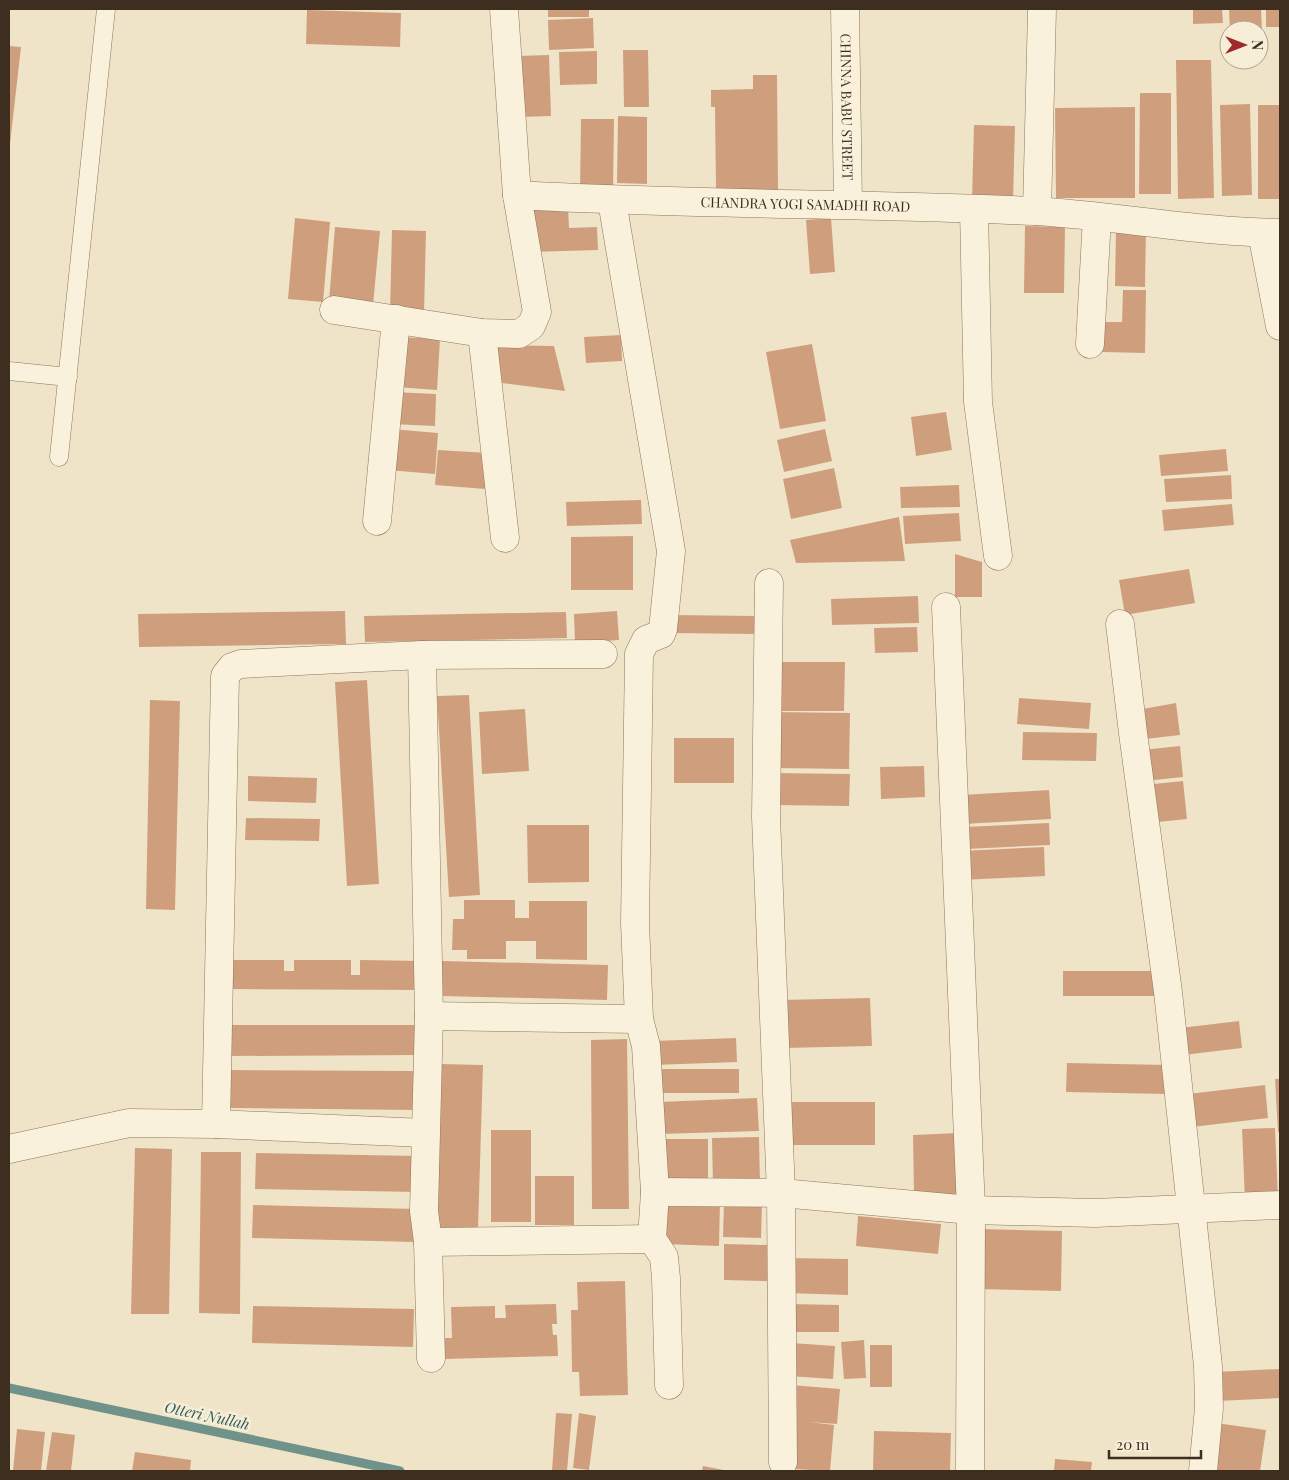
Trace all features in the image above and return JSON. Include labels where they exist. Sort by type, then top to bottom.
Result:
[{"type":"street","points":[[334,310],[482,333],[519,334],[531,326],[537,312],[517,195],[504,9]]},
{"type":"street","name":"CHINNA BABU STREET","points":[[845,9],[848,204]]},
{"type":"street","points":[[1037,212],[1042,9]]},
{"type":"street","name":"CHANDRA YOGI SAMADHI ROAD","points":[[517,195],[612,201],[848,204],[1037,212],[1271,233]]},
{"type":"street","points":[[612,201],[671,552],[665,624],[661,634],[646,640],[639,654],[635,923],[639,1019],[646,1046],[655,1192],[652,1240],[664,1257],[669,1385]]},
{"type":"street","points":[[974,210],[978,402],[998,556]]},
{"type":"street","points":[[1090,344],[1097,218]]},
{"type":"street","points":[[1271,233],[1280,326]]},
{"type":"street","points":[[377,521],[396,319]]},
{"type":"street","points":[[482,333],[506,538]]},
{"type":"street","points":[[769,583],[766,817],[781,1193],[783,1462]]},
{"type":"street","points":[[946,607],[970,1210],[970,1471]]},
{"type":"street","points":[[1120,624],[1168,992],[1208,1366],[1209,1408],[1204,1471]]},
{"type":"street","points":[[216,1124],[225,676],[232,667],[241,664],[422,655],[603,654]]},
{"type":"street","points":[[422,655],[429,1016],[424,1211],[428,1242],[431,1358]]},
{"type":"street","points":[[429,1016],[639,1019]]},
{"type":"street","points":[[9,1149],[129,1123],[216,1124],[425,1133]]},
{"type":"street","points":[[655,1192],[781,1193],[970,1210],[1095,1213],[1280,1205]]},
{"type":"street","points":[[428,1242],[652,1240]]},
{"type":"lane","points":[[59,457],[106,9]]},
{"type":"lane","points":[[9,371],[68,378]]},
{"type":"building","points":[[548,9],[589,9],[589,17],[548,17]]},
{"type":"building","points":[[1193,9],[1222,9],[1223,20],[1219,20],[1219,23],[1193,24]]},
{"type":"building","points":[[1229,9],[1261,9],[1261,20],[1230,20]]},
{"type":"building","points":[[1266,9],[1280,9],[1280,27],[1269,27],[1269,20],[1266,20]]},
{"type":"building","points":[[307,10],[401,13],[400,47],[306,44]]},
{"type":"building","points":[[593,18],[594,48],[549,50],[548,20]]},
{"type":"building","points":[[9,46],[21,47],[10,144],[9,144]]},
{"type":"building","points":[[623,50],[648,50],[649,107],[624,107]]},
{"type":"building","points":[[597,51],[597,84],[560,85],[559,52]]},
{"type":"building","points":[[549,55],[551,116],[519,117],[517,56]]},
{"type":"building","points":[[1176,60],[1211,60],[1214,198],[1178,199]]},
{"type":"building","points":[[753,75],[777,75],[778,190],[716,191],[715,107],[711,107],[711,90],[753,89]]},
{"type":"building","points":[[1140,93],[1171,93],[1171,194],[1139,194]]},
{"type":"building","points":[[1250,104],[1252,195],[1222,196],[1220,105]]},
{"type":"building","points":[[1258,105],[1280,105],[1280,199],[1258,199]]},
{"type":"building","points":[[1135,107],[1135,198],[1056,198],[1055,108]]},
{"type":"building","points":[[618,116],[647,117],[647,184],[617,183]]},
{"type":"building","points":[[581,119],[614,119],[613,194],[580,194]]},
{"type":"building","points":[[974,125],[1015,126],[1013,201],[972,200]]},
{"type":"building","points":[[568,206],[569,228],[597,227],[598,250],[529,252],[527,208]]},
{"type":"building","points":[[295,218],[330,222],[323,302],[288,299]]},
{"type":"building","points":[[831,218],[835,272],[810,274],[806,220]]},
{"type":"building","points":[[1025,226],[1065,227],[1064,293],[1024,293]]},
{"type":"building","points":[[335,227],[380,231],[373,305],[329,301]]},
{"type":"building","points":[[1116,228],[1146,228],[1145,287],[1115,286]]},
{"type":"building","points":[[392,230],[426,231],[424,314],[390,313]]},
{"type":"building","points":[[1123,290],[1146,290],[1145,353],[1102,352],[1103,322],[1122,322]]},
{"type":"building","points":[[621,335],[622,361],[586,363],[584,337]]},
{"type":"building","points":[[399,337],[440,339],[437,390],[396,387]]},
{"type":"building","points":[[812,344],[826,421],[780,429],[766,352]]},
{"type":"building","points":[[490,345],[554,346],[565,391],[494,382]]},
{"type":"building","points":[[393,392],[436,394],[435,426],[391,424]]},
{"type":"building","points":[[946,412],[952,450],[916,456],[911,417]]},
{"type":"building","points":[[391,429],[438,433],[435,474],[388,470]]},
{"type":"building","points":[[825,429],[832,461],[784,472],[777,440]]},
{"type":"building","points":[[1226,449],[1228,471],[1161,476],[1159,455]]},
{"type":"building","points":[[438,450],[488,453],[485,489],[435,485]]},
{"type":"building","points":[[834,468],[842,508],[791,519],[783,479]]},
{"type":"building","points":[[1231,475],[1232,499],[1166,502],[1164,479]]},
{"type":"building","points":[[959,485],[960,507],[901,508],[900,487]]},
{"type":"building","points":[[641,500],[642,524],[567,526],[566,502]]},
{"type":"building","points":[[1232,504],[1234,525],[1164,531],[1162,510]]},
{"type":"building","points":[[959,513],[961,541],[905,544],[903,516]]},
{"type":"building","points":[[899,517],[905,561],[796,563],[790,540]]},
{"type":"building","points":[[633,536],[633,590],[571,590],[571,537]]},
{"type":"building","points":[[955,554],[982,562],[982,597],[955,597]]},
{"type":"building","points":[[1189,569],[1195,603],[1125,615],[1119,580]]},
{"type":"building","points":[[918,596],[919,623],[832,625],[831,599]]},
{"type":"building","points":[[345,611],[346,644],[139,647],[138,614]]},
{"type":"building","points":[[617,611],[619,640],[575,643],[574,614]]},
{"type":"building","points":[[566,612],[567,638],[365,642],[364,616]]},
{"type":"building","points":[[671,615],[755,616],[755,634],[671,633]]},
{"type":"building","points":[[917,627],[918,652],[875,653],[874,628]]},
{"type":"building","points":[[773,662],[845,662],[844,711],[773,711]]},
{"type":"building","points":[[367,680],[379,884],[347,886],[335,682]]},
{"type":"building","points":[[469,695],[480,895],[449,897],[437,696]]},
{"type":"building","points":[[1019,698],[1091,703],[1089,729],[1017,724]]},
{"type":"building","points":[[150,700],[180,701],[175,910],[146,909]]},
{"type":"building","points":[[1176,703],[1180,735],[1145,739],[1137,710]]},
{"type":"building","points":[[525,709],[529,771],[482,774],[479,712]]},
{"type":"building","points":[[773,712],[850,713],[849,769],[773,768]]},
{"type":"building","points":[[1023,732],[1097,733],[1096,761],[1022,760]]},
{"type":"building","points":[[674,738],[734,738],[734,783],[674,783]]},
{"type":"building","points":[[1180,746],[1183,777],[1145,781],[1142,750]]},
{"type":"building","points":[[924,766],[925,797],[881,799],[880,767]]},
{"type":"building","points":[[773,773],[850,774],[849,806],[773,805]]},
{"type":"building","points":[[248,776],[317,778],[316,803],[248,801]]},
{"type":"building","points":[[1183,781],[1187,819],[1148,823],[1144,785]]},
{"type":"building","points":[[1049,790],[1051,819],[963,824],[961,795]]},
{"type":"building","points":[[246,818],[320,819],[319,841],[245,840]]},
{"type":"building","points":[[1049,823],[1050,845],[966,849],[965,827]]},
{"type":"building","points":[[527,825],[589,825],[589,882],[528,883]]},
{"type":"building","points":[[1044,847],[1045,876],[962,880],[960,851]]},
{"type":"building","points":[[464,900],[515,900],[515,918],[529,918],[529,901],[587,901],[587,960],[536,959],[536,941],[506,941],[506,959],[467,959],[467,950],[452,950],[453,919],[464,919]]},
{"type":"building","points":[[225,960],[284,960],[284,971],[294,971],[294,960],[351,960],[351,975],[360,975],[360,960],[424,961],[424,990],[225,989]]},
{"type":"building","points":[[442,961],[608,965],[607,1000],[441,996]]},
{"type":"building","points":[[1063,971],[1158,971],[1158,996],[1063,996]]},
{"type":"building","points":[[870,998],[872,1046],[783,1048],[781,1000]]},
{"type":"building","points":[[1239,1021],[1242,1048],[1183,1055],[1180,1028]]},
{"type":"building","points":[[231,1025],[416,1025],[416,1055],[231,1056]]},
{"type":"building","points":[[736,1038],[737,1062],[654,1065],[653,1041]]},
{"type":"building","points":[[627,1039],[629,1209],[592,1209],[591,1040]]},
{"type":"building","points":[[1067,1063],[1167,1065],[1167,1094],[1066,1092]]},
{"type":"building","points":[[440,1064],[483,1065],[478,1229],[435,1228]]},
{"type":"building","points":[[658,1069],[739,1069],[739,1093],[658,1093]]},
{"type":"building","points":[[231,1070],[415,1071],[414,1110],[230,1108]]},
{"type":"building","points":[[1275,1079],[1280,1079],[1280,1132],[1278,1132]]},
{"type":"building","points":[[1265,1085],[1268,1118],[1192,1127],[1188,1094]]},
{"type":"building","points":[[757,1098],[759,1131],[660,1134],[659,1102]]},
{"type":"building","points":[[782,1102],[875,1102],[875,1145],[782,1145]]},
{"type":"building","points":[[1275,1128],[1278,1199],[1245,1201],[1242,1129]]},
{"type":"building","points":[[491,1130],[531,1130],[531,1222],[491,1222]]},
{"type":"building","points":[[958,1133],[960,1194],[914,1195],[913,1135]]},
{"type":"building","points":[[759,1137],[760,1185],[713,1186],[712,1138]]},
{"type":"building","points":[[663,1139],[708,1139],[708,1185],[663,1185]]},
{"type":"building","points":[[135,1148],[172,1149],[169,1314],[131,1314]]},
{"type":"building","points":[[201,1152],[241,1152],[240,1314],[199,1313]]},
{"type":"building","points":[[256,1153],[417,1156],[416,1192],[255,1189]]},
{"type":"building","points":[[535,1176],[574,1176],[574,1225],[535,1225]]},
{"type":"building","points":[[665,1200],[720,1202],[719,1246],[664,1244]]},
{"type":"building","points":[[724,1202],[762,1203],[761,1238],[723,1237]]},
{"type":"building","points":[[253,1205],[416,1209],[415,1242],[252,1238]]},
{"type":"building","points":[[858,1216],[941,1224],[938,1254],[856,1246]]},
{"type":"building","points":[[979,1229],[1062,1231],[1061,1291],[978,1289]]},
{"type":"building","points":[[724,1244],[768,1245],[767,1281],[724,1280]]},
{"type":"building","points":[[786,1258],[848,1259],[848,1295],[785,1293]]},
{"type":"building","points":[[625,1281],[628,1395],[580,1396],[579,1372],[572,1372],[571,1310],[578,1310],[577,1282]]},
{"type":"building","points":[[556,1304],[557,1324],[552,1324],[553,1335],[557,1335],[558,1356],[443,1359],[443,1338],[452,1338],[451,1307],[495,1306],[495,1318],[506,1318],[505,1305]]},
{"type":"building","points":[[789,1304],[839,1305],[839,1332],[789,1332]]},
{"type":"building","points":[[253,1306],[414,1309],[413,1347],[252,1343]]},
{"type":"building","points":[[864,1340],[866,1378],[844,1379],[841,1342]]},
{"type":"building","points":[[791,1343],[835,1346],[833,1379],[789,1376]]},
{"type":"building","points":[[870,1345],[892,1345],[892,1387],[870,1387]]},
{"type":"building","points":[[1280,1369],[1280,1398],[1216,1401],[1215,1372]]},
{"type":"building","points":[[791,1385],[840,1389],[837,1424],[809,1422],[834,1425],[830,1471],[792,1469],[797,1421],[788,1420]]},
{"type":"building","points":[[556,1413],[572,1414],[567,1471],[552,1471]]},
{"type":"building","points":[[579,1413],[596,1416],[589,1470],[573,1468]]},
{"type":"building","points":[[1216,1423],[1266,1430],[1260,1471],[1209,1471]]},
{"type":"building","points":[[17,1429],[45,1432],[41,1471],[13,1471]]},
{"type":"building","points":[[874,1431],[951,1433],[950,1471],[873,1471]]},
{"type":"building","points":[[52,1432],[75,1435],[71,1471],[46,1471]]},
{"type":"building","points":[[135,1452],[191,1460],[190,1471],[132,1471]]},
{"type":"building","points":[[1055,1459],[1092,1462],[1091,1471],[1054,1471]]},
{"type":"building","points":[[703,1466],[724,1470],[724,1471],[702,1471]]},
{"type":"waterway","name":"Otteri Nullah","points":[[9,1388],[400,1471]]}]
